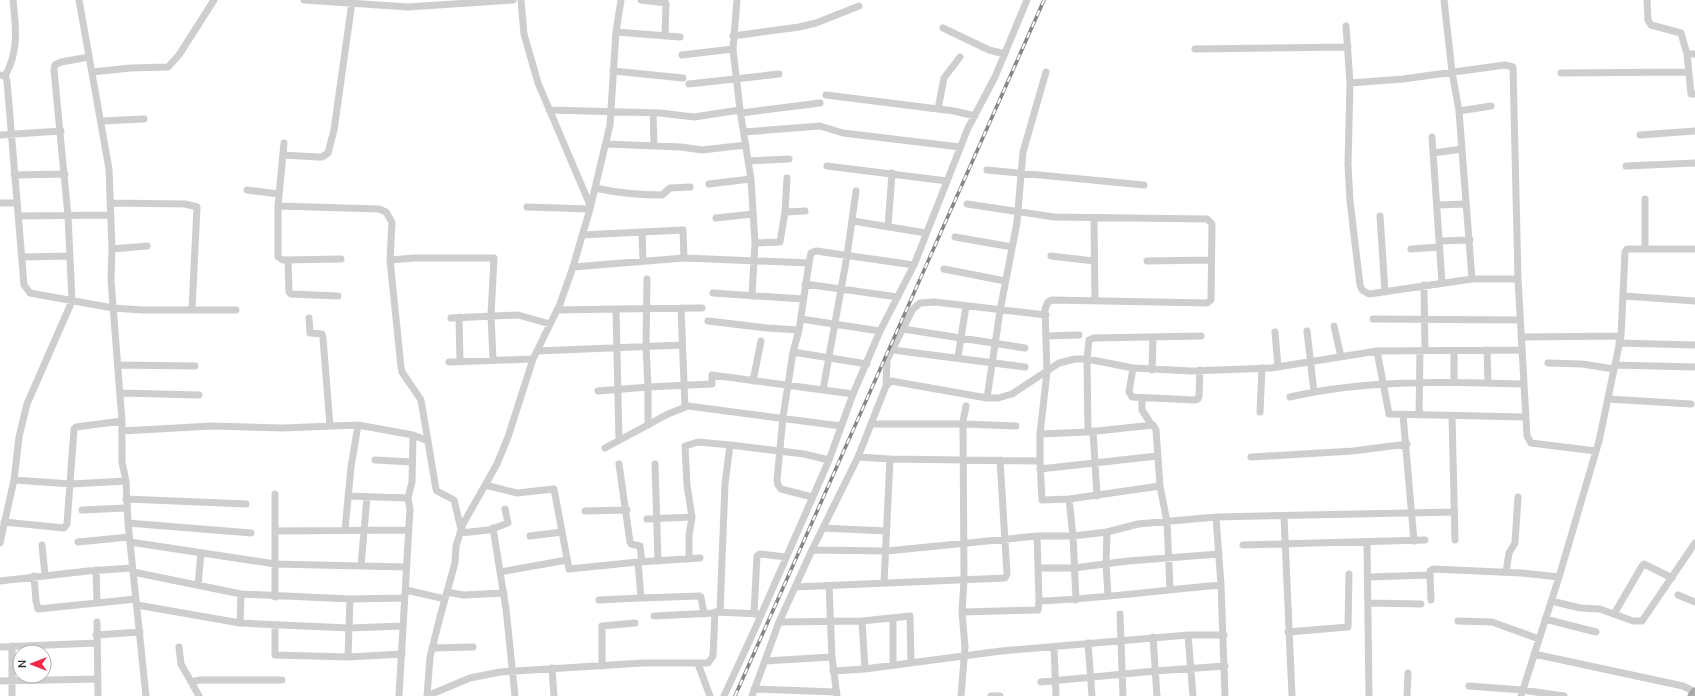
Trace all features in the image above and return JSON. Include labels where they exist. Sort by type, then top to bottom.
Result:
[{"type":"main road","points":[[1692,696],[1695,692]]},
{"type":"street","points":[[13,0],[15,50],[11,65],[2,76],[11,135],[23,257],[24,285],[30,293],[113,308],[142,310],[236,310]]},
{"type":"street","points":[[79,0],[102,121],[109,169],[112,250],[111,280],[122,421],[122,462],[126,481],[126,508],[146,696]]},
{"type":"street","points":[[92,72],[130,68],[168,67],[176,59],[214,0]]},
{"type":"street","points":[[304,0],[349,1],[408,7],[513,0]]},
{"type":"street","points":[[521,0],[524,34],[538,83],[590,207]]},
{"type":"street","points":[[621,0],[616,32],[611,112],[606,144],[590,207],[573,267],[558,310],[533,359],[508,437],[497,464],[460,531],[456,546],[456,563],[432,648],[427,696],[445,693],[470,678],[513,670],[644,663],[708,663],[713,656],[725,491],[730,445]]},
{"type":"street","points":[[641,0],[666,3],[665,36]]},
{"type":"street","points":[[737,0],[733,49],[740,112],[751,179],[755,243],[752,296]]},
{"type":"street","points":[[724,696],[758,614],[786,557],[829,460],[853,394],[880,331],[914,265],[960,147],[1005,54],[1027,0]]},
{"type":"street","points":[[1444,0],[1452,72],[1459,111],[1472,280]]},
{"type":"street","points":[[1647,0],[1648,20],[1651,25],[1681,33],[1691,54],[1688,72],[1691,94],[1695,94]]},
{"type":"street","points":[[283,155],[318,157],[325,156],[328,153],[334,130],[349,1]]},
{"type":"street","points":[[733,36],[799,27],[816,23],[859,6]]},
{"type":"street","points":[[1346,26],[1350,83],[1348,164],[1350,201],[1360,285],[1365,293],[1385,292],[1424,285],[1472,280],[1518,280]]},
{"type":"street","points":[[943,28],[989,50],[1005,54]]},
{"type":"street","points":[[616,32],[680,37]]},
{"type":"street","points":[[1195,49],[1348,47]]},
{"type":"street","points":[[682,55],[733,49]]},
{"type":"street","points":[[0,543],[14,480],[19,437],[27,404],[72,301],[65,174],[55,65],[61,62],[89,57]]},
{"type":"street","points":[[938,109],[944,78],[960,57]]},
{"type":"street","points":[[1350,83],[1403,79],[1505,65],[1513,67],[1518,280],[1527,436],[1531,443],[1596,451]]},
{"type":"street","points":[[614,71],[683,78]]},
{"type":"street","points":[[988,398],[1000,311],[1018,212],[1020,174],[1028,133],[1046,72]]},
{"type":"street","points":[[1561,73],[1688,72]]},
{"type":"street","points":[[688,84],[779,74]]},
{"type":"street","points":[[826,95],[954,111],[975,116]]},
{"type":"street","points":[[549,110],[653,113],[694,117],[820,103]]},
{"type":"street","points":[[1459,111],[1491,106]]},
{"type":"street","points":[[653,113],[654,145]]},
{"type":"street","points":[[102,121],[144,119]]},
{"type":"street","points":[[744,132],[820,126],[843,133],[960,147]]},
{"type":"street","points":[[0,135],[61,131]]},
{"type":"street","points":[[1640,135],[1695,131]]},
{"type":"street","points":[[1432,137],[1442,283]]},
{"type":"street","points":[[284,143],[278,194],[276,254],[280,259],[288,260],[341,259]]},
{"type":"street","points":[[606,144],[654,145],[702,150],[746,145]]},
{"type":"street","points":[[1433,153],[1462,149]]},
{"type":"street","points":[[748,161],[789,159]]},
{"type":"street","points":[[1626,166],[1695,164]]},
{"type":"street","points":[[827,166],[946,181]]},
{"type":"street","points":[[987,170],[1144,185]]},
{"type":"street","points":[[14,175],[65,174]]},
{"type":"street","points":[[888,227],[892,174]]},
{"type":"street","points":[[755,243],[780,242],[785,212],[787,178]]},
{"type":"street","points":[[709,184],[751,179]]},
{"type":"street","points":[[595,188],[617,193],[662,195],[670,188],[690,187]]},
{"type":"street","points":[[247,190],[278,194]]},
{"type":"street","points":[[823,390],[853,221],[856,190]]},
{"type":"street","points":[[1645,199],[1645,249]]},
{"type":"street","points":[[0,203],[17,203]]},
{"type":"street","points":[[110,203],[179,204],[197,207],[192,309]]},
{"type":"street","points":[[967,204],[1048,217],[1207,219],[1212,224],[1210,300],[1207,303],[1052,300],[1046,304],[1047,372],[1040,434],[1042,500],[1097,496],[1160,486]]},
{"type":"street","points":[[1437,205],[1466,204]]},
{"type":"street","points":[[278,206],[371,208],[386,212],[390,217],[393,228],[390,260],[401,368],[402,372],[421,400],[436,489],[439,493],[454,500],[460,531]]},
{"type":"street","points":[[527,207],[590,207]]},
{"type":"street","points":[[785,212],[805,211]]},
{"type":"street","points":[[716,218],[753,214]]},
{"type":"street","points":[[18,216],[111,215]]},
{"type":"street","points":[[1380,216],[1385,292]]},
{"type":"street","points":[[1094,218],[1094,301]]},
{"type":"street","points":[[853,221],[926,233]]},
{"type":"street","points":[[582,235],[683,230],[684,258]]},
{"type":"street","points":[[642,232],[643,260]]},
{"type":"street","points":[[955,237],[1012,247]]},
{"type":"street","points":[[1411,249],[1470,240]]},
{"type":"street","points":[[112,250],[147,246]]},
{"type":"street","points":[[1522,693],[1559,577],[1596,451],[1620,340],[1626,249],[1695,249]]},
{"type":"street","points":[[812,497],[781,489],[778,485],[779,451],[783,418],[793,352],[801,318],[805,284],[813,251],[914,265]]},
{"type":"street","points":[[23,257],[70,256]]},
{"type":"street","points":[[1051,256],[1094,261]]},
{"type":"street","points":[[390,260],[414,258],[493,257],[495,261],[491,315],[493,360]]},
{"type":"street","points":[[573,267],[643,260],[684,258],[809,263]]},
{"type":"street","points":[[288,260],[291,294],[338,296]]},
{"type":"street","points":[[1147,261],[1211,260]]},
{"type":"street","points":[[944,269],[1005,281]]},
{"type":"street","points":[[647,279],[646,348],[648,425]]},
{"type":"street","points":[[805,284],[898,297]]},
{"type":"street","points":[[1419,415],[1425,318],[1424,285]]},
{"type":"street","points":[[713,293],[803,299]]},
{"type":"street","points":[[1624,296],[1695,301]]},
{"type":"street","points":[[829,586],[833,671],[837,694],[753,693],[779,622],[812,550],[858,457],[872,424],[886,386],[887,360],[913,309],[920,303],[930,301],[1000,311],[1046,315]]},
{"type":"street","points":[[958,357],[966,306]]},
{"type":"street","points":[[681,308],[685,407]]},
{"type":"street","points":[[558,310],[646,310],[702,308]]},
{"type":"street","points":[[616,309],[619,440]]},
{"type":"street","points":[[450,318],[491,315],[526,316],[550,324]]},
{"type":"street","points":[[459,317],[460,361]]},
{"type":"street","points":[[309,318],[310,333],[322,334],[323,338],[330,426]]},
{"type":"street","points":[[801,318],[880,331]]},
{"type":"street","points":[[1373,319],[1425,318],[1520,320]]},
{"type":"street","points":[[708,321],[799,330]]},
{"type":"street","points":[[1334,326],[1341,357]]},
{"type":"street","points":[[903,329],[1025,348]]},
{"type":"street","points":[[1307,331],[1312,362],[1314,392]]},
{"type":"street","points":[[1275,332],[1278,367]]},
{"type":"street","points":[[1046,336],[1079,336]]},
{"type":"street","points":[[1097,496],[1095,463],[1090,431],[1087,359],[1087,345],[1089,340],[1094,338],[1201,336]]},
{"type":"street","points":[[1152,370],[1153,337]]},
{"type":"street","points":[[1521,337],[1620,340],[1694,345]]},
{"type":"street","points":[[753,381],[761,341]]},
{"type":"street","points":[[538,351],[582,351],[618,347],[646,348],[682,345]]},
{"type":"street","points":[[892,350],[958,357],[1025,367]]},
{"type":"street","points":[[1487,350],[1488,383]]},
{"type":"street","points":[[886,386],[891,381],[988,398],[998,398],[1012,394],[1065,360],[1087,359],[1152,370],[1200,370],[1278,367],[1377,351],[1522,350]]},
{"type":"street","points":[[1377,351],[1387,411],[1393,415],[1525,417]]},
{"type":"street","points":[[1454,351],[1454,383]]},
{"type":"street","points":[[793,352],[867,364]]},
{"type":"street","points":[[449,362],[533,359]]},
{"type":"street","points":[[1548,363],[1614,367],[1694,368]]},
{"type":"street","points":[[118,365],[195,366]]},
{"type":"street","points":[[1133,368],[1130,395],[1142,398],[1198,399],[1200,370]]},
{"type":"street","points":[[1260,412],[1262,368]]},
{"type":"street","points":[[598,391],[712,384],[712,375],[853,394]]},
{"type":"street","points":[[1290,397],[1314,392],[1382,384],[1523,384]]},
{"type":"street","points":[[120,393],[198,395]]},
{"type":"street","points":[[1142,398],[1142,410],[1156,430],[1160,486],[1167,522],[1170,559],[1170,589]]},
{"type":"street","points":[[1608,399],[1691,404]]},
{"type":"street","points":[[961,696],[964,656],[962,612],[964,580],[963,424],[966,406]]},
{"type":"street","points":[[605,448],[685,407],[842,426]]},
{"type":"street","points":[[1403,415],[1407,444],[1414,541]]},
{"type":"street","points":[[1452,416],[1455,540]]},
{"type":"street","points":[[4,522],[64,528],[67,524],[75,428],[122,421]]},
{"type":"street","points":[[872,424],[963,424],[1016,426]]},
{"type":"street","points":[[1040,434],[1090,431],[1151,424]]},
{"type":"street","points":[[122,431],[212,426],[283,428],[358,425],[413,435],[428,441]]},
{"type":"street","points":[[345,530],[348,496],[358,425]]},
{"type":"street","points":[[399,696],[405,594],[405,567],[410,509],[408,498],[412,482],[413,435]]},
{"type":"street","points":[[689,559],[688,535],[692,517],[687,485],[685,446],[698,442],[730,445],[804,454],[829,460]]},
{"type":"street","points":[[1251,457],[1354,452],[1407,444]]},
{"type":"street","points":[[1040,469],[1157,456]]},
{"type":"street","points":[[858,457],[890,459],[1040,461]]},
{"type":"street","points":[[884,583],[887,551],[886,531],[890,459]]},
{"type":"street","points":[[375,460],[412,462]]},
{"type":"street","points":[[795,587],[1006,577],[1000,460]]},
{"type":"street","points":[[619,464],[627,510],[630,542],[631,544],[640,546],[641,598]]},
{"type":"street","points":[[655,464],[658,561]]},
{"type":"street","points":[[14,480],[71,484],[126,481]]},
{"type":"street","points":[[485,485],[517,493],[554,489],[569,569],[700,558]]},
{"type":"street","points":[[275,494],[276,597]]},
{"type":"street","points":[[348,496],[408,498]]},
{"type":"street","points":[[361,566],[366,497]]},
{"type":"street","points":[[1506,572],[1509,553],[1515,543],[1518,497]]},
{"type":"street","points":[[126,499],[246,504]]},
{"type":"street","points":[[1069,499],[1073,536],[1076,600]]},
{"type":"street","points":[[82,510],[126,508]]},
{"type":"street","points":[[460,531],[493,528],[508,523],[505,509]]},
{"type":"street","points":[[585,511],[627,510]]},
{"type":"street","points":[[812,550],[887,551],[1037,536],[1073,536],[1107,532],[1138,524],[1216,517],[1455,512]]},
{"type":"street","points":[[1284,516],[1292,696]]},
{"type":"street","points":[[647,519],[692,517]]},
{"type":"street","points":[[1216,517],[1224,635],[1226,696]]},
{"type":"street","points":[[128,523],[251,533]]},
{"type":"street","points":[[493,528],[504,593],[515,696]]},
{"type":"street","points":[[823,528],[886,531]]},
{"type":"street","points":[[276,531],[408,530]]},
{"type":"street","points":[[530,536],[562,532]]},
{"type":"street","points":[[1107,532],[1106,564],[1108,596]]},
{"type":"street","points":[[962,612],[1038,610],[1037,536]]},
{"type":"street","points":[[78,542],[130,540],[201,553],[276,564],[405,567]]},
{"type":"street","points":[[1243,545],[1425,540]]},
{"type":"street","points":[[1366,542],[1368,576],[1369,696]]},
{"type":"street","points":[[1551,601],[1580,608],[1600,609],[1633,621],[1642,621],[1695,543]]},
{"type":"street","points":[[42,545],[45,575]]},
{"type":"street","points":[[198,585],[201,553]]},
{"type":"street","points":[[758,614],[757,556],[760,554],[786,557]]},
{"type":"street","points":[[1038,568],[1074,568],[1219,554]]},
{"type":"street","points":[[500,572],[567,560]]},
{"type":"street","points":[[1614,614],[1644,564],[1672,578]]},
{"type":"street","points":[[1431,600],[1430,571],[1433,569],[1506,572],[1559,577]]},
{"type":"street","points":[[0,581],[96,570],[132,570],[241,594],[276,597],[350,599],[405,594],[446,596],[504,593]]},
{"type":"street","points":[[96,570],[97,603]]},
{"type":"street","points":[[1288,632],[1348,627],[1349,574]]},
{"type":"street","points":[[1368,576],[1430,575]]},
{"type":"street","points":[[34,576],[38,609],[97,603],[136,602],[240,623],[275,626],[349,628],[403,626]]},
{"type":"street","points":[[1039,601],[1076,600],[1170,589],[1221,585]]},
{"type":"street","points":[[240,623],[241,594]]},
{"type":"street","points":[[1678,595],[1695,602]]},
{"type":"street","points":[[599,600],[699,596],[701,597],[704,614]]},
{"type":"street","points":[[348,658],[350,599]]},
{"type":"street","points":[[1368,603],[1421,604]]},
{"type":"street","points":[[654,616],[717,612],[758,614]]},
{"type":"street","points":[[1120,614],[1123,696]]},
{"type":"street","points":[[779,622],[862,621],[910,616],[911,662]]},
{"type":"street","points":[[892,664],[893,618]]},
{"type":"street","points":[[1545,619],[1596,632]]},
{"type":"street","points":[[862,621],[866,669]]},
{"type":"street","points":[[96,622],[98,696]]},
{"type":"street","points":[[1458,622],[1492,622],[1539,639]]},
{"type":"street","points":[[602,666],[602,626],[635,623]]},
{"type":"street","points":[[275,626],[275,655],[348,658],[402,654]]},
{"type":"street","points":[[96,635],[140,632]]},
{"type":"street","points":[[833,671],[866,669],[892,664],[1120,640],[1188,635],[1224,635]]},
{"type":"street","points":[[1188,635],[1193,696]]},
{"type":"street","points":[[1153,637],[1157,696]]},
{"type":"street","points":[[52,645],[96,643]]},
{"type":"street","points":[[1088,643],[1092,696]]},
{"type":"street","points":[[0,647],[12,646]]},
{"type":"street","points":[[178,647],[181,664],[199,696]]},
{"type":"street","points":[[432,648],[473,647]]},
{"type":"street","points":[[1054,647],[1056,696]]},
{"type":"street","points":[[1534,654],[1683,686],[1695,692]]},
{"type":"street","points":[[765,661],[832,656]]},
{"type":"street","points":[[698,664],[710,696]]},
{"type":"street","points":[[1041,682],[1225,666]]},
{"type":"street","points":[[552,668],[554,696]]},
{"type":"street","points":[[1407,696],[1408,673]]},
{"type":"street","points":[[52,680],[98,679]]},
{"type":"street","points":[[191,682],[200,680],[282,680]]},
{"type":"street","points":[[0,681],[12,681]]},
{"type":"street","points":[[12,684],[12,696]]},
{"type":"street","points":[[1469,686],[1522,693],[1564,696]]},
{"type":"street","points":[[1488,696],[1490,688]]},
{"type":"street","points":[[991,696],[1000,696]]},
{"type":"railway","points":[[735,696],[1044,0]]}]
